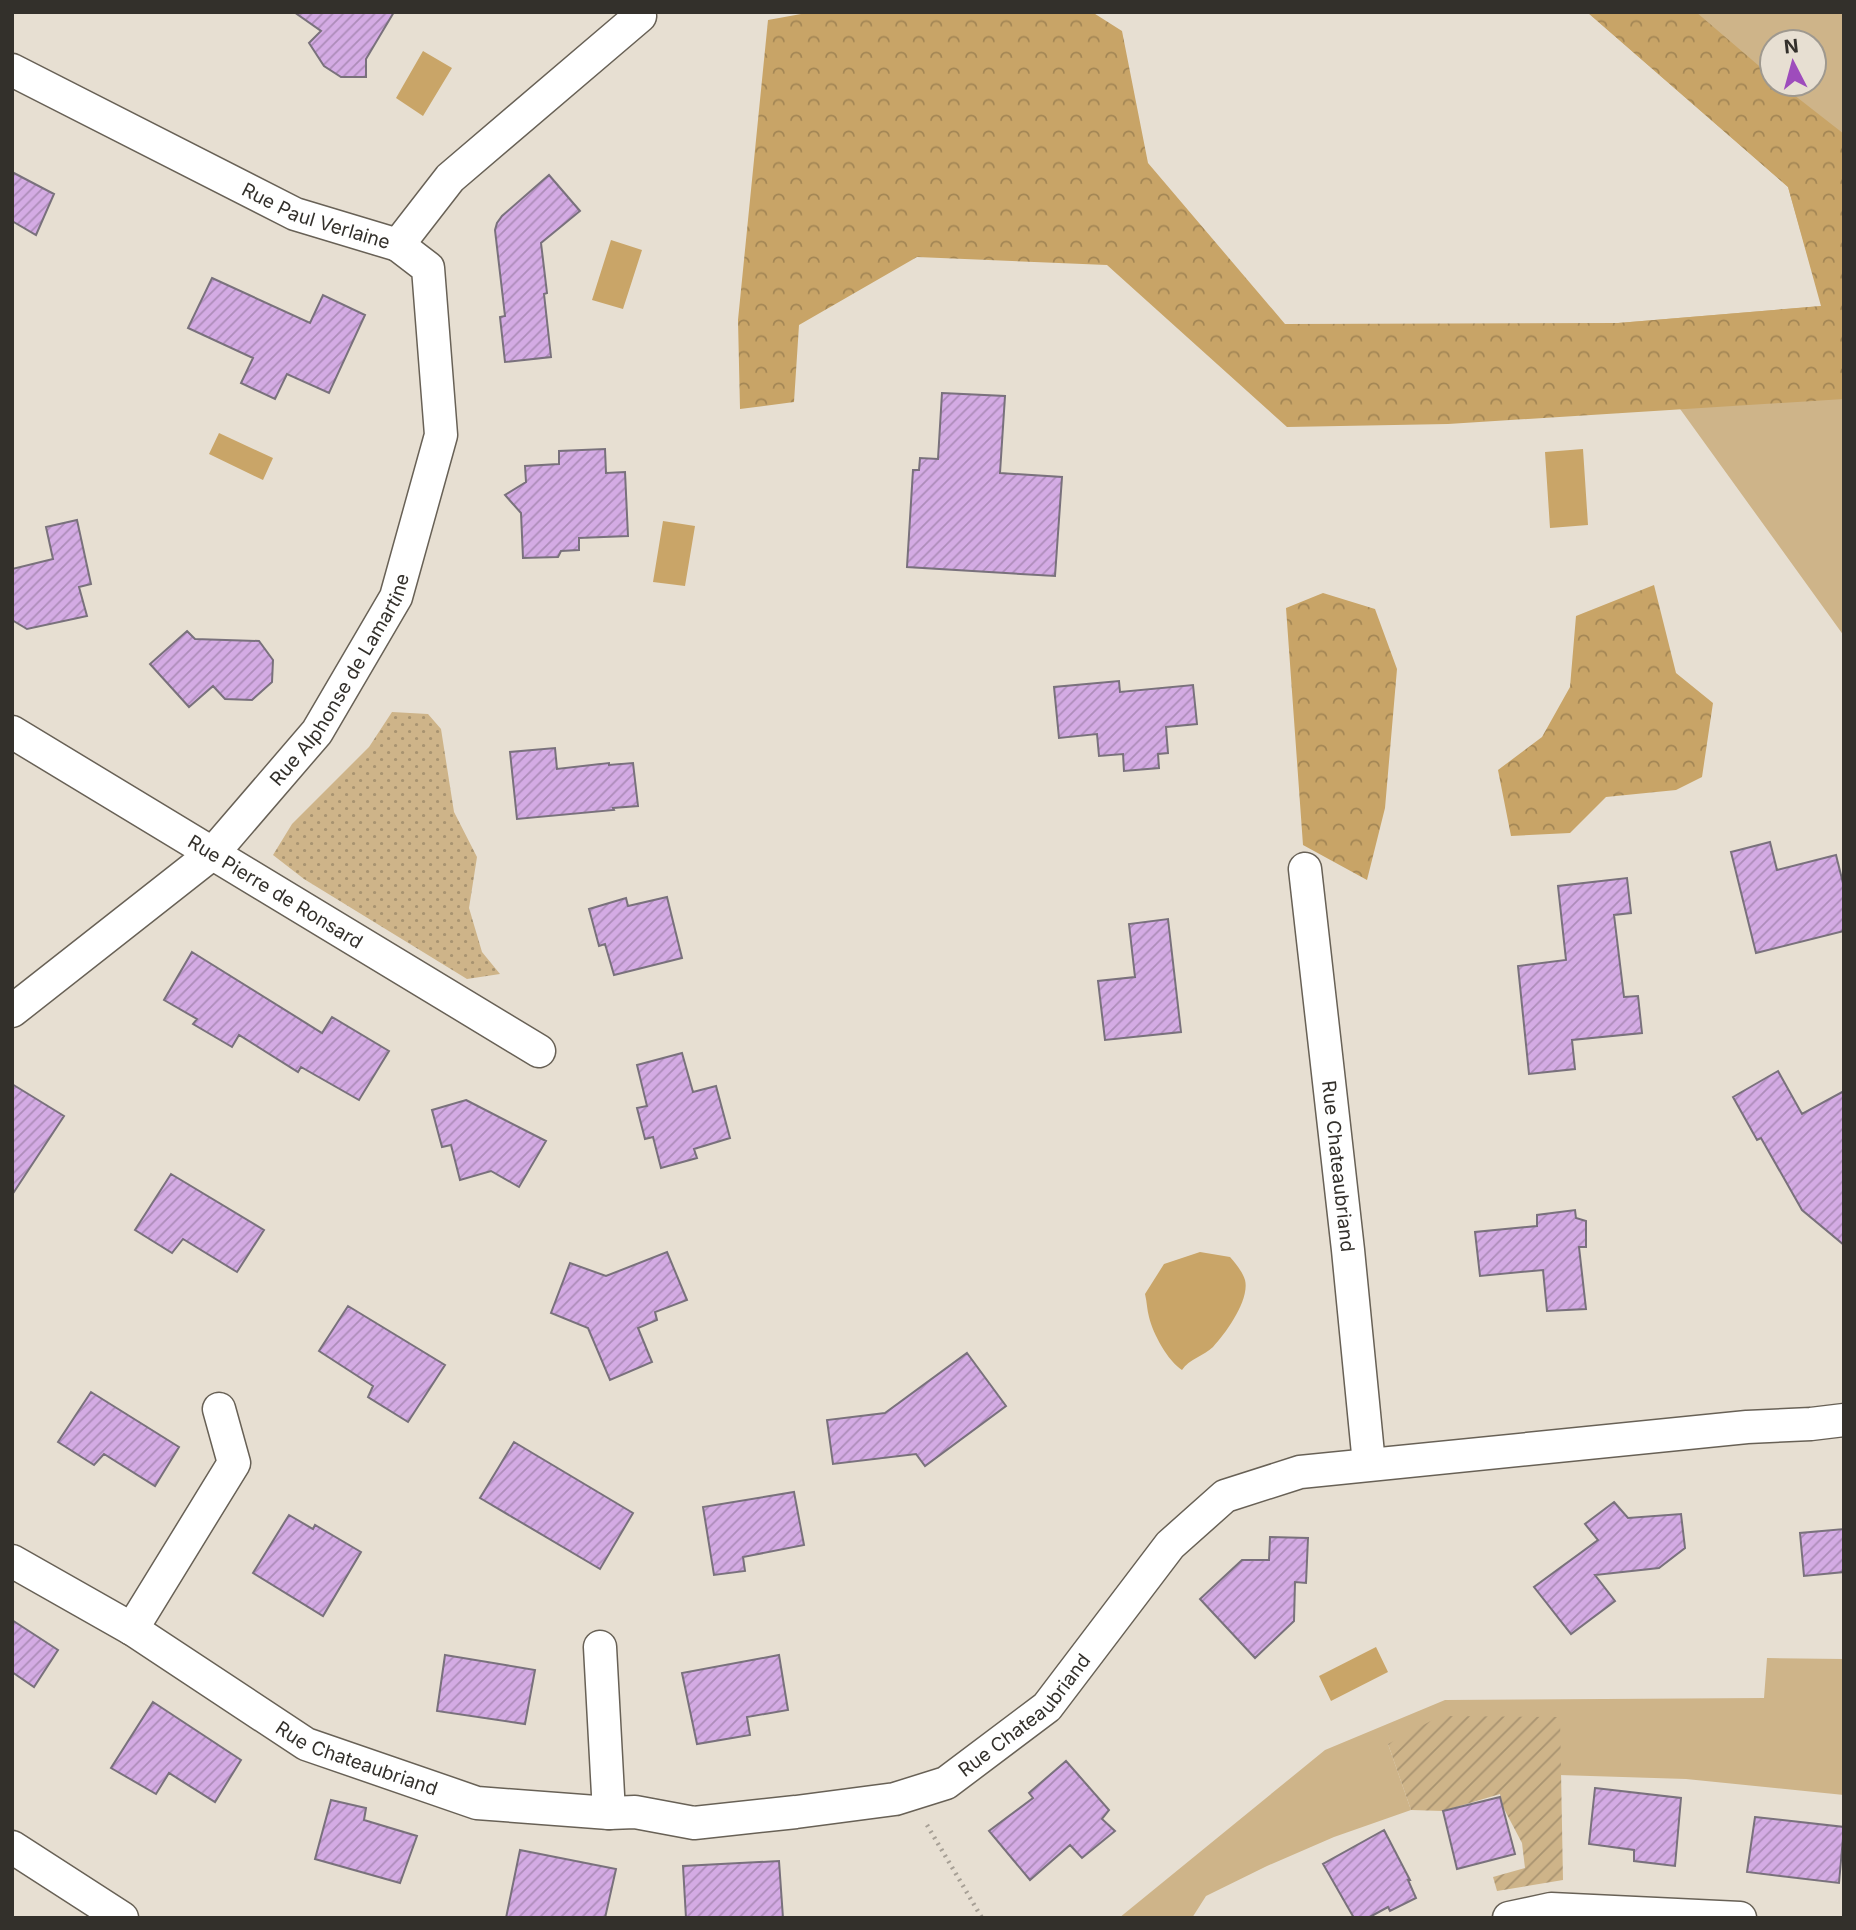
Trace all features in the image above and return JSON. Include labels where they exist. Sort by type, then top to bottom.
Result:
[{"type":"street","name":"Rue Paul Verlaine","points":[[12,70],[295,214],[398,246],[450,178],[640,16]]},
{"type":"street","name":"Rue Alphonse de Lamartine","points":[[12,1011],[213,853],[317,732],[396,597],[440,435],[428,268],[398,246]]},
{"type":"street","name":"Rue Pierre de Ronsard","points":[[12,732],[539,1051]]},
{"type":"street","name":"Rue Chateaubriand","points":[[1305,869],[1369,1464]]},
{"type":"street","points":[[132,1629],[234,1463],[219,1409]]},
{"type":"street","name":"Rue Chateaubriand","points":[[12,1561],[132,1629],[306,1744],[477,1803],[609,1813],[635,1812],[694,1823],[895,1799],[946,1783],[1048,1707],[1170,1545],[1225,1496],[1300,1472],[1747,1427],[1844,1420]]},
{"type":"street","points":[[600,1647],[609,1813]]},
{"type":"street","points":[[12,1847],[122,1918]]},
{"type":"street","points":[[1509,1918],[1551,1909],[1740,1918]]},
{"type":"path","points":[[916,1793],[923,1817],[982,1918]]},
{"type":"shaded area","points":[[1587,12],[1844,12],[1844,636],[1618,323],[1822,306],[1788,187]]},
{"type":"shaded area","points":[[423,51],[452,68],[423,116],[396,98]]},
{"type":"shaded area","points":[[611,240],[642,250],[623,309],[592,300]]},
{"type":"shaded area","points":[[219,433],[273,458],[263,480],[209,454]]},
{"type":"shaded area","points":[[1583,449],[1588,525],[1550,528],[1545,452]]},
{"type":"shaded area","points":[[663,521],[695,526],[685,586],[653,582]]},
{"type":"shaded area","points":[[392,712],[428,714],[441,729],[454,812],[477,857],[469,908],[482,952],[500,974],[467,979],[304,879],[273,855],[292,824],[369,747]]},
{"type":"shaded area","points":[[1200,1252],[1230,1257],[1242,1274],[1246,1288],[1236,1316],[1224,1333],[1213,1347],[1182,1370],[1166,1354],[1158,1339],[1151,1324],[1145,1294],[1164,1264]]},
{"type":"shaded area","points":[[1376,1647],[1388,1672],[1331,1701],[1319,1676]]},
{"type":"shaded area","points":[[1767,1658],[1844,1659],[1844,1795],[1686,1779],[1559,1775],[1559,1717],[1388,1744],[1411,1810],[1334,1837],[1206,1896],[1192,1918],[1119,1918],[1325,1750],[1445,1700],[1764,1698]]},
{"type":"shaded area","points":[[1440,1716],[1560,1717],[1563,1880],[1497,1891],[1493,1877],[1525,1868],[1522,1843],[1502,1805],[1500,1794],[1443,1811],[1411,1810],[1388,1744]]},
{"type":"green space","points":[[812,12],[1092,12],[1122,31],[1148,163],[1285,324],[1618,323],[1821,306],[1788,187],[1587,12],[1696,12],[1758,65],[1758,98],[1798,98],[1844,134],[1844,399],[1448,424],[1287,427],[1107,265],[917,257],[799,325],[794,402],[740,409],[738,320],[768,20]]},
{"type":"green space","points":[[1654,585],[1676,673],[1713,703],[1702,777],[1676,790],[1606,797],[1570,833],[1511,836],[1498,770],[1542,737],[1570,687],[1576,616]]},
{"type":"green space","points":[[1323,593],[1375,609],[1397,669],[1385,808],[1367,880],[1303,845],[1286,608]]},
{"type":"building","points":[[294,12],[394,12],[366,59],[366,77],[341,77],[324,66],[309,43],[321,31]]},
{"type":"building","points":[[12,172],[54,194],[36,235],[12,221]]},
{"type":"building","points":[[549,175],[580,211],[541,243],[551,357],[505,362],[500,317],[505,316],[495,230],[502,216]]},
{"type":"building","points":[[212,278],[310,323],[323,295],[365,315],[329,393],[287,374],[275,399],[241,383],[253,358],[188,328]]},
{"type":"building","points":[[942,393],[1005,396],[1000,473],[1062,477],[1055,576],[907,567],[913,470],[919,470],[920,458],[938,459]]},
{"type":"building","points":[[605,449],[606,473],[625,472],[628,536],[579,538],[579,550],[561,551],[558,557],[523,558],[521,513],[505,495],[526,482],[525,466],[559,464],[559,451]]},
{"type":"building","points":[[77,520],[91,584],[79,587],[87,616],[27,629],[12,620],[12,569],[53,559],[46,527]]},
{"type":"building","points":[[187,631],[195,639],[259,641],[273,660],[272,682],[252,700],[225,699],[213,686],[189,707],[150,664]]},
{"type":"building","points":[[1119,681],[1120,692],[1193,685],[1197,724],[1166,727],[1168,753],[1158,754],[1159,768],[1124,771],[1123,754],[1099,756],[1097,734],[1059,738],[1054,687]]},
{"type":"building","points":[[555,748],[557,769],[633,763],[638,806],[517,819],[510,752]]},
{"type":"building","points":[[1770,842],[1777,870],[1836,855],[1844,887],[1844,931],[1756,953],[1731,852]]},
{"type":"building","points":[[1627,878],[1631,913],[1614,915],[1624,997],[1638,996],[1642,1033],[1572,1040],[1575,1069],[1529,1074],[1518,966],[1566,960],[1558,886]]},
{"type":"building","points":[[667,897],[682,958],[614,975],[605,944],[599,946],[589,909],[626,898],[628,906]]},
{"type":"building","points":[[1168,919],[1181,1032],[1105,1040],[1098,981],[1135,977],[1129,924]]},
{"type":"building","points":[[192,952],[322,1033],[332,1017],[389,1051],[359,1100],[301,1067],[298,1072],[239,1035],[232,1047],[193,1024],[197,1019],[164,1000]]},
{"type":"building","points":[[682,1053],[693,1092],[716,1086],[730,1138],[694,1149],[697,1158],[661,1168],[653,1137],[645,1139],[637,1108],[647,1106],[637,1065]]},
{"type":"building","points":[[1778,1071],[1802,1114],[1844,1091],[1844,1245],[1802,1210],[1761,1138],[1757,1140],[1733,1097]]},
{"type":"building","points":[[12,1084],[64,1116],[12,1195]]},
{"type":"building","points":[[466,1100],[546,1141],[519,1187],[491,1171],[460,1180],[451,1145],[442,1147],[432,1110]]},
{"type":"building","points":[[171,1174],[264,1230],[237,1272],[183,1239],[172,1253],[135,1230]]},
{"type":"building","points":[[1575,1210],[1576,1218],[1586,1221],[1586,1247],[1579,1247],[1586,1309],[1547,1311],[1543,1270],[1480,1276],[1475,1232],[1537,1226],[1537,1215]]},
{"type":"building","points":[[667,1252],[687,1300],[655,1312],[657,1320],[638,1328],[652,1362],[610,1380],[588,1328],[551,1313],[570,1263],[606,1276]]},
{"type":"building","points":[[348,1306],[445,1365],[408,1422],[368,1397],[373,1386],[319,1351]]},
{"type":"building","points":[[967,1353],[1006,1406],[925,1466],[916,1454],[833,1464],[827,1420],[885,1413]]},
{"type":"building","points":[[91,1392],[179,1447],[155,1486],[104,1454],[94,1465],[58,1442]]},
{"type":"building","points":[[514,1442],[633,1513],[600,1569],[480,1498]]},
{"type":"building","points":[[794,1492],[804,1545],[743,1557],[745,1571],[714,1575],[703,1507]]},
{"type":"building","points":[[1614,1502],[1628,1518],[1681,1514],[1685,1548],[1659,1568],[1595,1575],[1615,1601],[1571,1634],[1534,1587],[1598,1540],[1585,1524]]},
{"type":"building","points":[[289,1515],[313,1529],[315,1525],[361,1552],[323,1616],[253,1573]]},
{"type":"building","points":[[1844,1529],[1844,1572],[1804,1576],[1800,1533]]},
{"type":"building","points":[[1270,1537],[1308,1538],[1306,1583],[1295,1582],[1294,1621],[1255,1658],[1200,1599],[1242,1560],[1269,1560]]},
{"type":"building","points":[[12,1620],[58,1650],[34,1687],[12,1672]]},
{"type":"building","points":[[445,1655],[535,1670],[525,1724],[437,1711]]},
{"type":"building","points":[[779,1655],[788,1710],[747,1717],[750,1735],[697,1744],[682,1673]]},
{"type":"building","points":[[153,1702],[241,1760],[215,1802],[169,1773],[156,1794],[111,1768]]},
{"type":"building","points":[[1066,1761],[1109,1810],[1102,1819],[1115,1831],[1082,1858],[1070,1845],[1030,1880],[989,1831],[1033,1798],[1029,1793]]},
{"type":"building","points":[[1595,1788],[1681,1798],[1675,1866],[1634,1861],[1634,1850],[1589,1844]]},
{"type":"building","points":[[1500,1797],[1515,1854],[1457,1869],[1443,1811]]},
{"type":"building","points":[[331,1800],[366,1808],[364,1820],[417,1836],[400,1883],[315,1859]]},
{"type":"building","points":[[1755,1817],[1844,1827],[1839,1883],[1747,1872]]},
{"type":"building","points":[[1384,1830],[1410,1880],[1416,1898],[1390,1911],[1388,1907],[1368,1918],[1354,1918],[1323,1864]]},
{"type":"building","points":[[520,1850],[616,1869],[605,1918],[506,1918]]},
{"type":"building","points":[[779,1861],[783,1918],[686,1918],[683,1866]]}]
